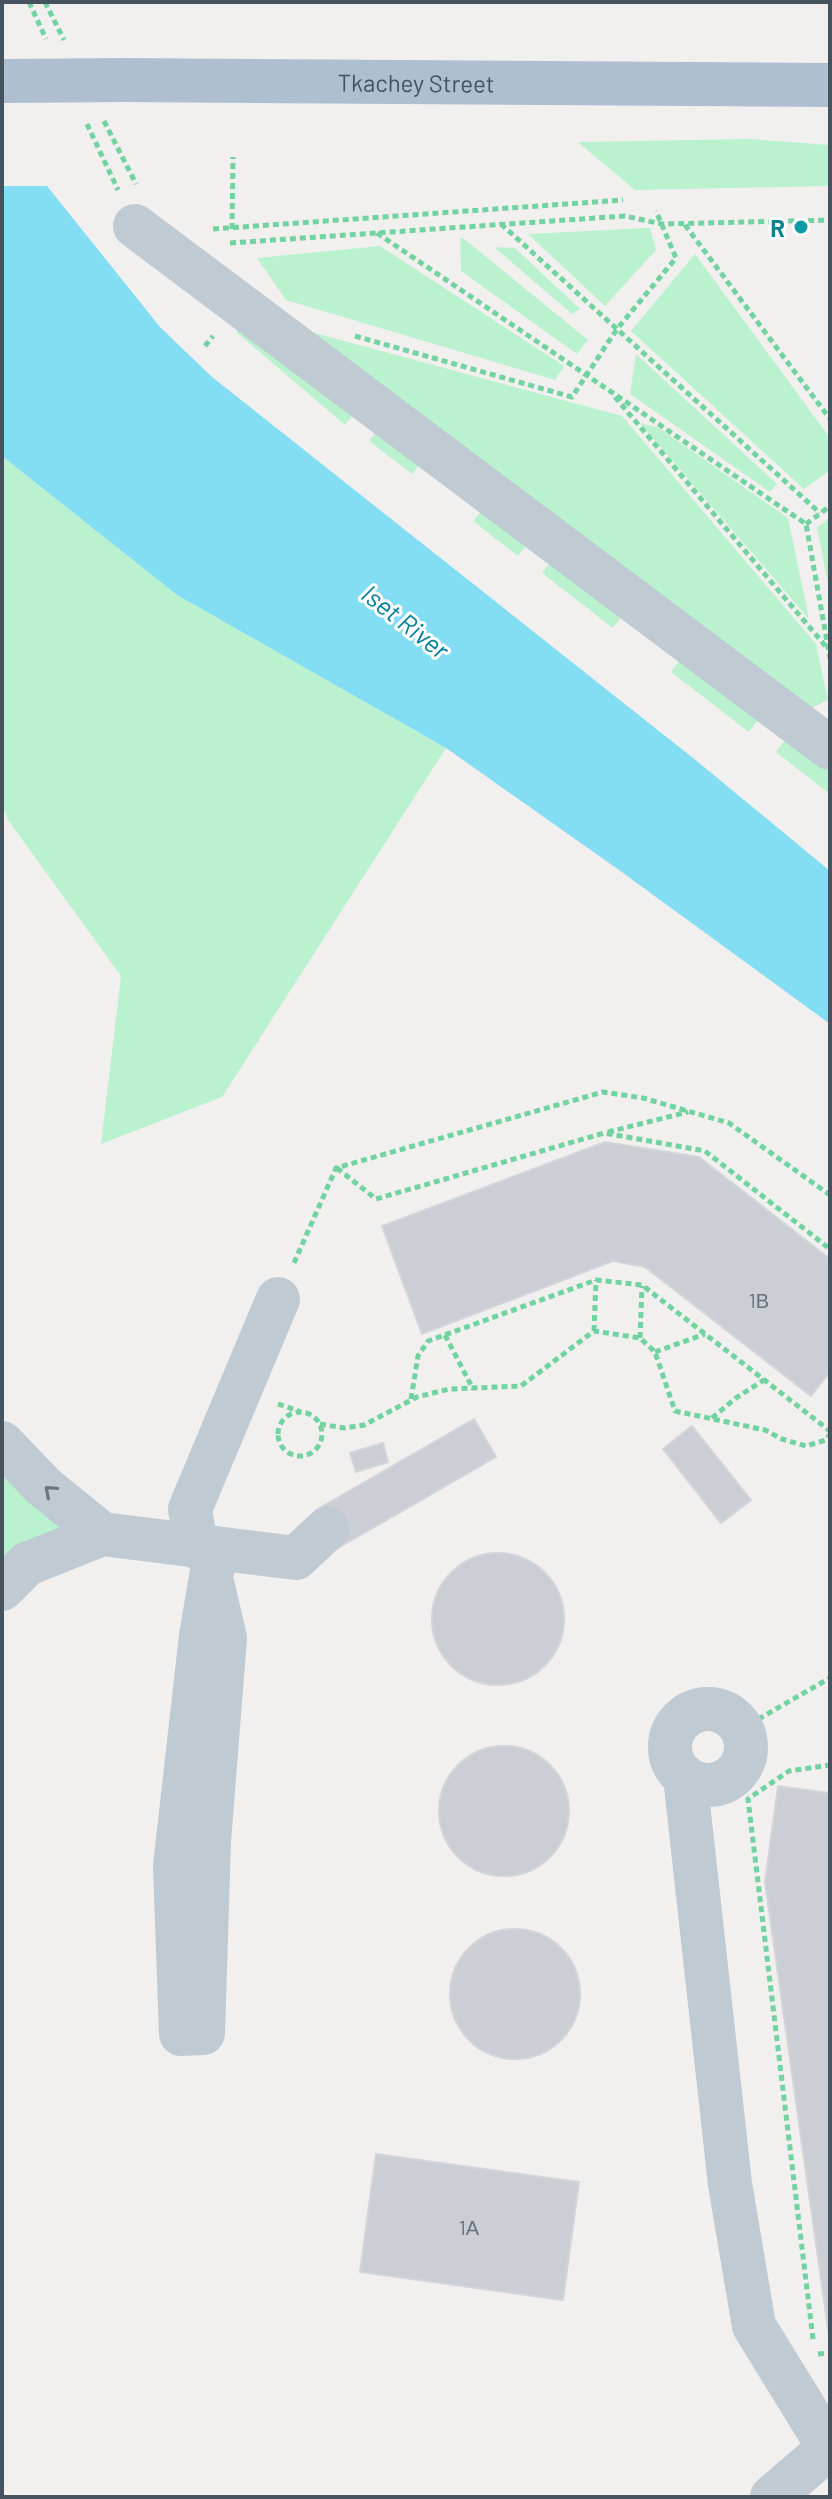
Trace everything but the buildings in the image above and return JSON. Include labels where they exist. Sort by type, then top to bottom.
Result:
[{"type":"main road","name":"Tkachey Street","points":[[2,81],[830,85]]},
{"type":"street","points":[[135,226],[830,748]]},
{"type":"street","points":[[208,1558],[175,1866],[181,2034],[203,2033],[209,1841],[225,1638],[208,1558],[190,1509],[278,1299]]},
{"type":"street","points":[[2,1443],[43,1486],[102,1534],[208,1558],[296,1558],[327,1529]]},
{"type":"street","points":[[2,1589],[27,1564],[102,1534]]},
{"type":"street","points":[[741,1729],[746,1742],[745,1757],[738,1771],[727,1781],[713,1786],[698,1784],[685,1777],[730,2184],[754,2326],[829,2448],[772,2497]]},
{"type":"path","points":[[29,2],[49,44]]},
{"type":"path","points":[[82,114],[135,226]]},
{"type":"path","points":[[232,229],[233,157]]},
{"type":"path","points":[[203,230],[623,200]]},
{"type":"path","points":[[345,333],[572,397],[617,329],[676,258],[656,211]]},
{"type":"path","points":[[223,244],[625,216],[662,224],[685,225],[830,220]]},
{"type":"path","points":[[501,224],[820,513]]},
{"type":"path","points":[[685,225],[830,419]]},
{"type":"path","points":[[375,232],[806,524],[830,658]]},
{"type":"path","points":[[609,390],[829,649]]},
{"type":"path","points":[[806,524],[830,506]]},
{"type":"path","points":[[336,1168],[603,1092],[643,1098],[729,1123],[830,1195]]},
{"type":"path","points":[[336,1168],[376,1199],[604,1133],[689,1112]]},
{"type":"path","points":[[604,1133],[705,1151],[830,1249]]},
{"type":"path","points":[[278,1299],[336,1168]]},
{"type":"path","points":[[594,1331],[596,1280]]},
{"type":"path","points":[[320,1424],[344,1428],[364,1425],[411,1400],[449,1389],[521,1386],[594,1331],[640,1338],[655,1352],[675,1411],[765,1430],[806,1446],[826,1440],[830,1432],[642,1285],[596,1280],[428,1341],[418,1356],[411,1400]]},
{"type":"path","points":[[640,1338],[642,1285]]},
{"type":"path","points":[[655,1352],[705,1334]]},
{"type":"path","points":[[445,1335],[473,1389]]},
{"type":"path","points":[[711,1419],[764,1380]]},
{"type":"path","points":[[274,1403],[301,1412],[312,1416],[320,1424],[322,1436],[319,1446],[310,1454],[299,1456],[288,1453],[278,1433],[281,1422],[301,1412]]},
{"type":"path","points":[[741,1729],[830,1678]]},
{"type":"path","points":[[830,1765],[789,1771],[748,1799],[815,2354],[830,2353]]},
{"type":"green space","points":[[750,139],[830,145],[830,186],[635,190],[578,142]]},
{"type":"green space","points":[[650,228],[656,250],[605,306],[528,234]]},
{"type":"green space","points":[[460,238],[588,340],[577,354],[461,271]]},
{"type":"green space","points":[[380,246],[564,366],[555,380],[286,300],[257,258]]},
{"type":"green space","points":[[494,247],[515,248],[580,309],[572,314]]},
{"type":"green space","points":[[695,254],[830,438],[830,470],[804,489],[631,331]]},
{"type":"green space","points":[[245,321],[358,408],[345,425],[236,332]]},
{"type":"green space","points":[[311,332],[622,416],[816,644],[828,700],[809,709]]},
{"type":"green space","points":[[636,354],[777,484],[770,492],[630,394]]},
{"type":"green space","points":[[640,423],[659,428],[788,518],[809,619]]},
{"type":"green space","points":[[381,425],[424,459],[412,474],[369,441]]},
{"type":"green space","points":[[2,456],[177,595],[446,748],[222,1097],[101,1144],[121,976],[8,820],[2,805]]},
{"type":"green space","points":[[486,505],[531,540],[518,556],[473,521]]},
{"type":"green space","points":[[830,518],[830,595],[817,527]]},
{"type":"green space","points":[[555,557],[625,612],[613,628],[542,573]]},
{"type":"green space","points":[[683,656],[761,716],[749,732],[671,672]]},
{"type":"green space","points":[[788,736],[830,768],[830,794],[776,752]]},
{"type":"green space","points":[[2,1476],[22,1484],[68,1528],[2,1565]]},
{"type":"water","name":"Iset River","points":[[2,186],[47,186],[160,327],[212,377],[698,762],[830,871],[830,1024],[446,748],[177,595],[2,456]]},
{"type":"place","name":"R","points":[[801,227]]}]
